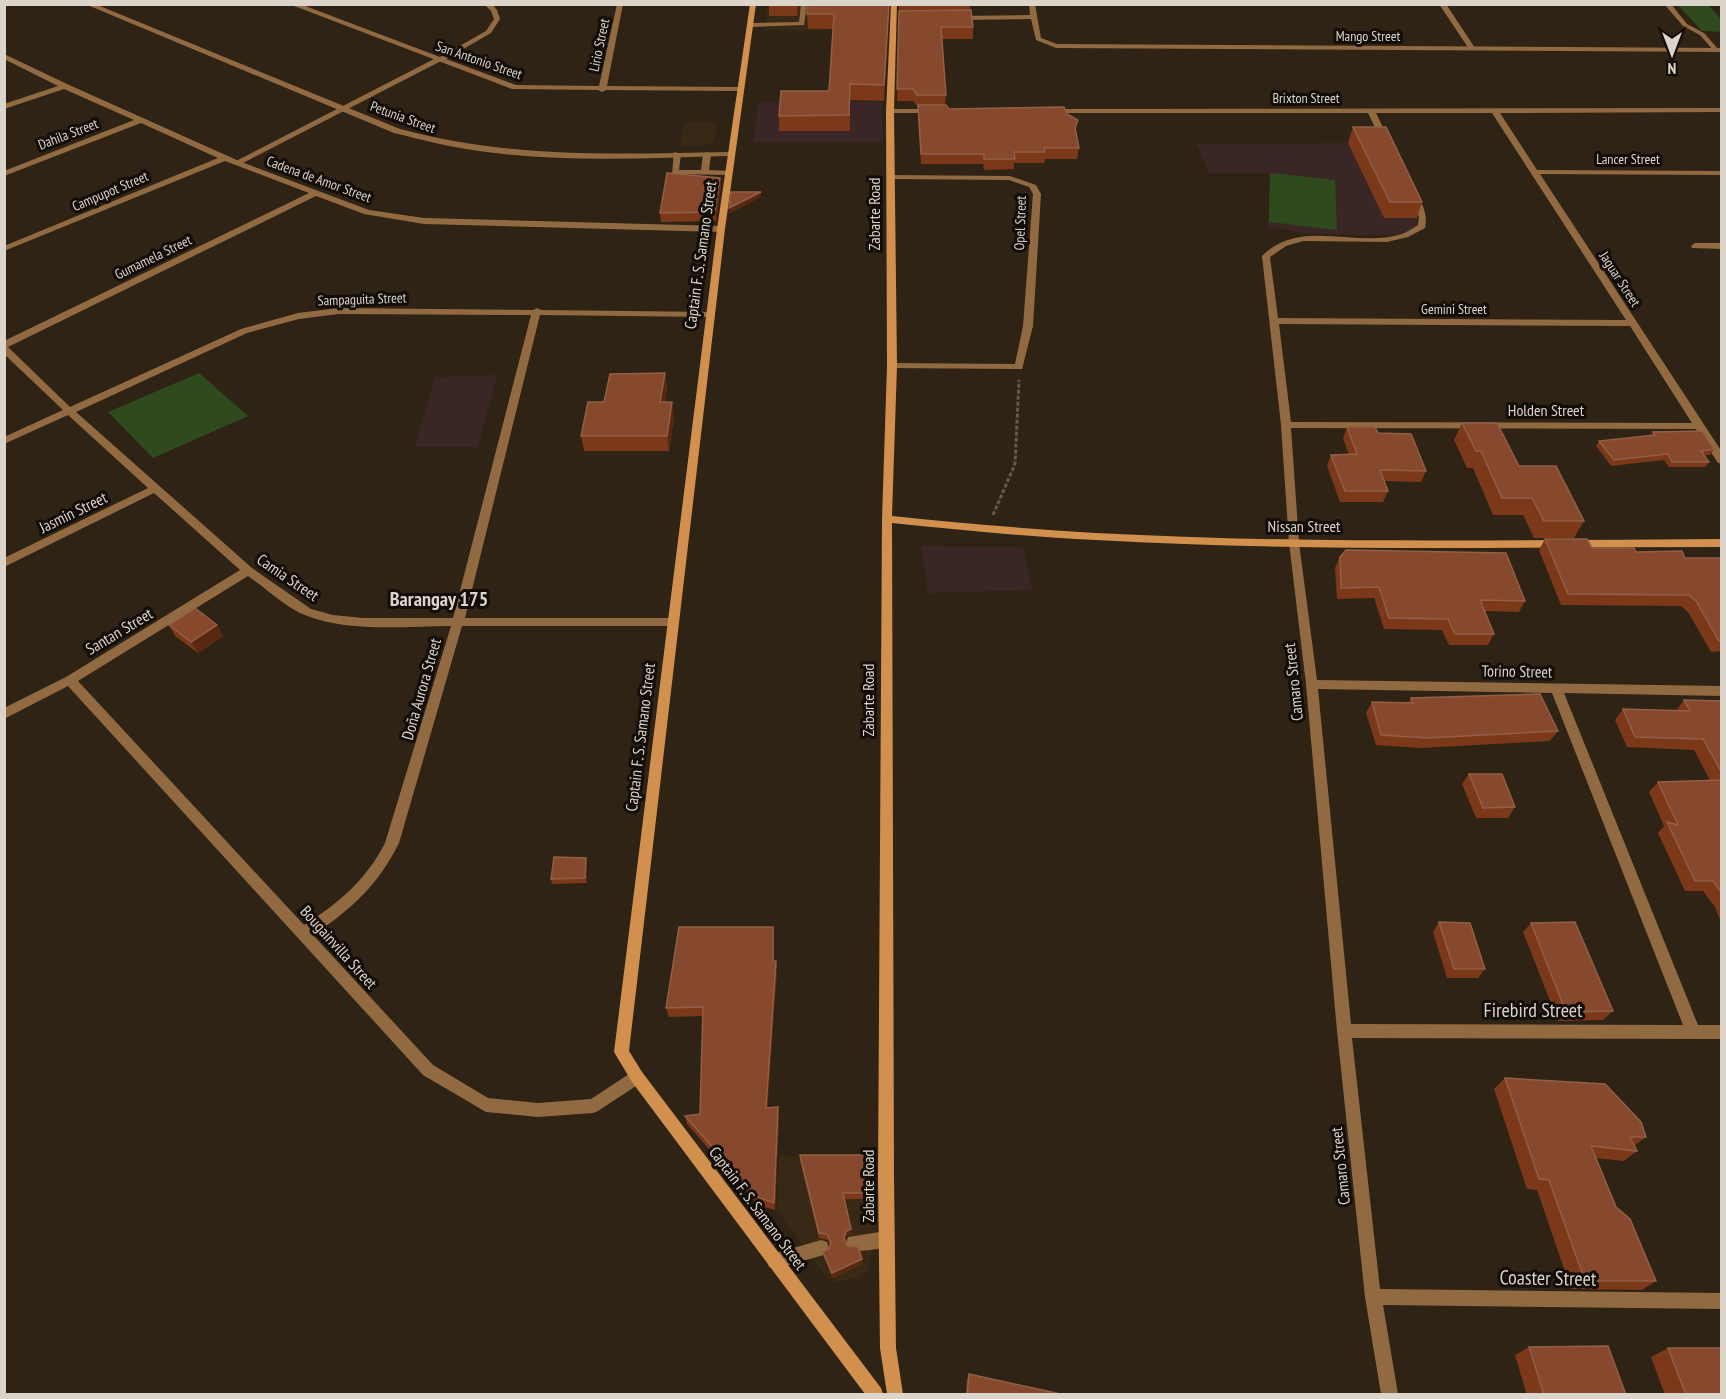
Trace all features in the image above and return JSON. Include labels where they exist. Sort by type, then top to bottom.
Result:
[{"type":"main road","name":"Captain F. S. Samano Street","points":[[753,4],[730,154],[621,1052],[636,1077],[875,1395]]},
{"type":"main road","name":"Zabarte Road","points":[[894,4],[890,111],[892,366],[887,519],[886,1239],[888,1348],[895,1395]]},
{"type":"main road","name":"Nissan Street","points":[[887,519],[1103,537],[1294,543],[1722,543]]},
{"type":"street","name":"Petunia Street","points":[[88,4],[427,141],[480,151],[730,154]]},
{"type":"street","name":"San Antonio Street","points":[[292,4],[515,87],[602,90],[739,89]]},
{"type":"street","points":[[236,163],[439,60],[489,32],[497,19],[494,10],[487,4]]},
{"type":"street","name":"Lirio Street","points":[[602,90],[620,4]]},
{"type":"street","points":[[751,25],[800,25],[804,4]]},
{"type":"street","points":[[953,18],[1034,17],[1032,4]]},
{"type":"street","points":[[1442,4],[1471,48]]},
{"type":"street","points":[[1667,4],[1686,25],[1702,34],[1719,50]]},
{"type":"street","name":"Mango Street","points":[[1034,17],[1039,40],[1056,46],[1719,50]]},
{"type":"street","points":[[895,18],[907,18]]},
{"type":"street","name":"Cadena de Amor Street","points":[[4,56],[64,86],[236,163],[367,212],[424,221],[721,229]]},
{"type":"street","points":[[4,107],[64,86]]},
{"type":"street","name":"Brixton Street","points":[[1043,111],[1722,110]]},
{"type":"street","points":[[890,111],[949,111]]},
{"type":"street","points":[[1371,111],[1392,154]]},
{"type":"street","name":"Jaguar Street","points":[[1495,111],[1722,461]]},
{"type":"street","name":"Dahila Street","points":[[4,174],[142,120]]},
{"type":"street","points":[[677,154],[675,172],[729,173]]},
{"type":"street","points":[[705,173],[707,154]]},
{"type":"street","name":"Campupot Street","points":[[4,249],[225,158]]},
{"type":"street","name":"Lancer Street","points":[[1534,172],[1722,173]]},
{"type":"street","name":"Opel Street","points":[[892,177],[1010,178],[1032,185],[1037,194],[1028,326],[1019,367]]},
{"type":"street","name":"Camaro Street","points":[[1389,1395],[1373,1298],[1344,1031],[1312,684],[1294,543],[1286,425],[1266,256],[1275,246],[1304,238],[1393,238],[1413,234],[1422,226],[1423,217],[1408,185]]},
{"type":"street","name":"Gumamela Street","points":[[4,346],[314,194]]},
{"type":"street","points":[[1695,246],[1722,246]]},
{"type":"street","name":"Sampaguita Street","points":[[4,441],[244,331],[298,316],[339,311],[710,314]]},
{"type":"street","name":"Doña Aurora Street","points":[[302,934],[339,911],[353,899],[368,883],[387,856],[458,622],[537,311]]},
{"type":"street","name":"Gemini Street","points":[[1275,321],[1632,323]]},
{"type":"street","name":"Camia Street","points":[[4,346],[69,411],[248,571],[296,605],[318,616],[363,622],[672,622]]},
{"type":"street","points":[[892,366],[1019,367]]},
{"type":"street","name":"Holden Street","points":[[1286,425],[1698,426]]},
{"type":"street","name":"Jasmin Street","points":[[4,563],[154,489]]},
{"type":"street","name":"Santan Street","points":[[4,714],[70,680],[248,571]]},
{"type":"street","name":"Bougainvilla Street","points":[[70,680],[428,1070],[486,1105],[538,1110],[593,1106],[636,1077]]},
{"type":"street","name":"Torino Street","points":[[1312,684],[1722,691]]},
{"type":"street","points":[[1556,688],[1693,1031]]},
{"type":"street","name":"Firebird Street","points":[[1344,1031],[1722,1032]]},
{"type":"street","points":[[854,1243],[886,1239]]},
{"type":"street","points":[[775,1261],[821,1248]]},
{"type":"street","name":"Coaster Street","points":[[1373,1298],[1722,1300]]},
{"type":"path","points":[[986,529],[1015,464],[1019,367]]},
{"type":"shaded area","points":[[767,5],[822,5],[822,31],[765,30]]},
{"type":"shaded area","points":[[758,102],[882,102],[883,142],[754,142]]},
{"type":"shaded area","points":[[684,122],[717,122],[714,141],[706,146],[680,145]]},
{"type":"shaded area","points":[[1381,143],[1419,218],[1417,230],[1405,235],[1312,234],[1268,227],[1270,173],[1209,173],[1197,144]]},
{"type":"shaded area","points":[[497,375],[478,447],[415,447],[435,377]]},
{"type":"shaded area","points":[[921,546],[1023,547],[1032,590],[928,593]]},
{"type":"shaded area","points":[[779,1156],[873,1158],[876,1229],[869,1269],[861,1277],[831,1281],[777,1210]]},
{"type":"green space","points":[[1678,5],[1708,5],[1721,19],[1721,32],[1702,31]]},
{"type":"green space","points":[[1270,173],[1335,180],[1337,230],[1269,222]]},
{"type":"green space","points":[[199,373],[248,416],[153,458],[108,412]]},
{"type":"building","points":[[808,4],[889,4],[884,85],[850,84],[849,115],[779,116],[781,91],[829,91],[834,14],[807,14]]},
{"type":"building","points":[[971,10],[973,27],[941,27],[946,95],[917,95],[913,89],[897,89],[899,11]]},
{"type":"building","points":[[918,105],[946,105],[949,109],[1064,107],[1067,114],[1078,120],[1075,128],[1079,148],[1044,148],[1045,152],[1014,152],[1015,159],[984,159],[984,154],[921,154]]},
{"type":"building","points":[[1353,127],[1386,127],[1422,202],[1390,202]]},
{"type":"building","points":[[667,173],[720,178],[715,212],[660,213]]},
{"type":"building","points":[[731,192],[761,192],[729,208]]},
{"type":"building","points":[[665,373],[660,402],[672,402],[667,436],[581,436],[588,402],[604,402],[610,374]]},
{"type":"building","points":[[1462,423],[1497,423],[1519,466],[1556,466],[1584,521],[1544,521],[1532,498],[1502,498],[1481,451],[1476,451]]},
{"type":"building","points":[[1347,427],[1375,427],[1378,433],[1411,434],[1426,471],[1380,470],[1388,491],[1345,491],[1331,455],[1357,454]]},
{"type":"building","points":[[1702,431],[1714,449],[1701,451],[1709,462],[1672,462],[1668,454],[1614,460],[1599,441],[1655,435],[1653,432]]},
{"type":"building","points":[[1545,539],[1587,539],[1592,548],[1634,548],[1636,552],[1682,551],[1685,558],[1722,558],[1722,641],[1719,641],[1696,601],[1689,595],[1568,594]]},
{"type":"building","points":[[1346,550],[1506,553],[1525,601],[1480,600],[1494,634],[1455,634],[1448,619],[1389,618],[1379,587],[1341,588],[1340,557]]},
{"type":"building","points":[[195,608],[217,625],[191,642],[169,625]]},
{"type":"building","points":[[1540,694],[1558,731],[1427,738],[1381,735],[1372,702],[1413,703],[1411,698]]},
{"type":"building","points":[[1684,700],[1722,701],[1722,773],[1703,739],[1635,737],[1623,709],[1690,711]]},
{"type":"building","points":[[1469,774],[1502,774],[1515,807],[1483,808]]},
{"type":"building","points":[[1722,780],[1722,893],[1713,881],[1695,881],[1667,822],[1678,825],[1658,782]]},
{"type":"building","points":[[554,857],[586,858],[585,878],[551,879]]},
{"type":"building","points":[[1439,922],[1470,923],[1485,969],[1454,969]]},
{"type":"building","points":[[1575,922],[1613,1011],[1566,1012],[1531,923]]},
{"type":"building","points":[[679,927],[773,927],[773,961],[776,961],[766,1108],[778,1107],[774,1203],[757,1197],[685,1116],[700,1114],[703,1007],[666,1008]]},
{"type":"building","points":[[1505,1078],[1605,1084],[1641,1122],[1646,1137],[1630,1137],[1637,1151],[1591,1146],[1616,1207],[1630,1219],[1656,1281],[1585,1281],[1549,1180],[1539,1179]]},
{"type":"building","points":[[800,1155],[867,1155],[867,1193],[843,1193],[851,1229],[846,1231],[844,1238],[847,1246],[858,1247],[862,1259],[832,1273],[823,1252],[829,1249],[831,1242],[827,1234],[819,1233]]},
{"type":"building","points":[[1608,1346],[1626,1395],[1544,1395],[1529,1347]]},
{"type":"building","points":[[1668,1348],[1721,1348],[1722,1395],[1686,1395]]},
{"type":"building","points":[[969,1374],[1065,1395],[967,1395]]},
{"type":"district","name":"Barangay 175","points":[[439,599]]}]
